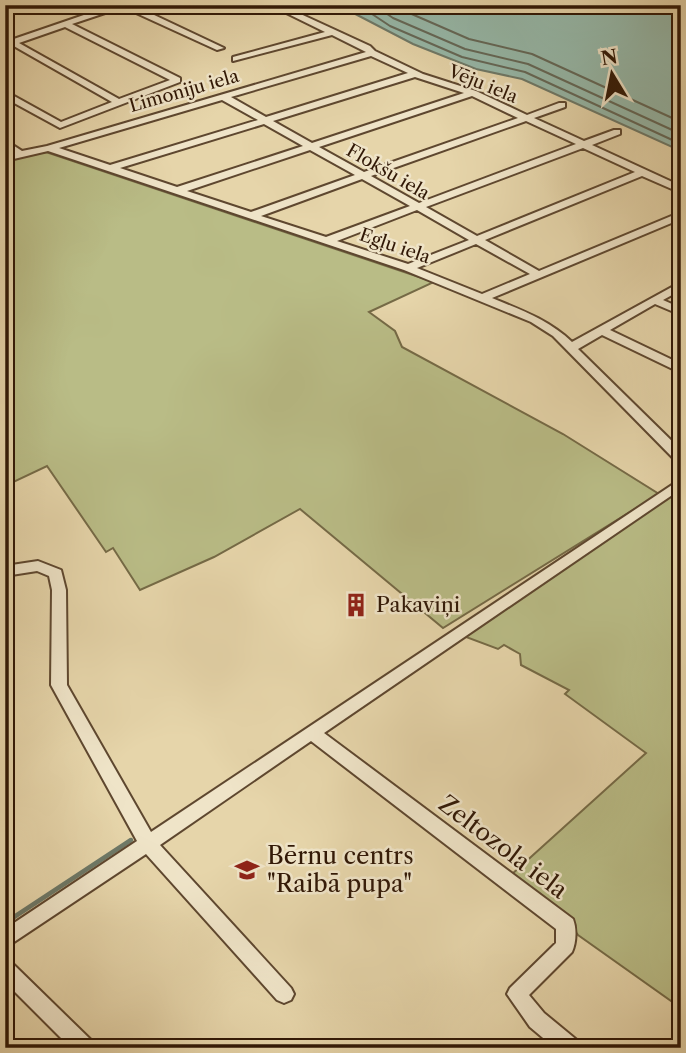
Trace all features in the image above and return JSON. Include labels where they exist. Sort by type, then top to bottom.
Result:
[{"type":"street","points":[[5,9],[16,5]]},
{"type":"street","points":[[9,41],[124,5],[220,48]]},
{"type":"street","name":"Vēju iela","points":[[274,5],[367,48],[415,74],[473,93],[681,190]]},
{"type":"street","points":[[5,94],[60,125],[177,80],[65,24]]},
{"type":"street","points":[[236,59],[332,32]]},
{"type":"street","points":[[9,41],[120,103]]},
{"type":"street","name":"Limoniju iela","points":[[5,158],[49,148],[372,53]]},
{"type":"street","points":[[111,168],[415,74]]},
{"type":"street","points":[[179,190],[473,93]]},
{"type":"street","name":"Flokšu iela","points":[[222,96],[538,275]]},
{"type":"street","points":[[250,216],[562,105]]},
{"type":"street","points":[[326,241],[617,132]]},
{"type":"street","points":[[5,143],[19,154]]},
{"type":"street","name":"Egļu iela","points":[[49,148],[408,268],[545,324],[681,458]]},
{"type":"street","points":[[408,268],[643,172]]},
{"type":"street","points":[[483,298],[681,215]]},
{"type":"street","points":[[571,348],[681,285]]},
{"type":"street","points":[[655,300],[681,312]]},
{"type":"street","points":[[603,331],[681,369]]},
{"type":"street","points":[[5,940],[681,483]]},
{"type":"street","points":[[5,571],[38,566],[56,573],[59,590],[59,685],[148,844],[284,994]]},
{"type":"street","name":"Zeltozola iela","points":[[312,733],[566,925],[565,946],[517,994],[537,1020],[571,1048]]},
{"type":"street","points":[[5,969],[85,1048]]},
{"type":"green space","points":[[46,152],[434,282],[369,312],[395,331],[402,347],[563,434],[659,494],[443,628],[300,509],[214,557],[140,590],[113,548],[106,552],[47,466],[5,486],[5,161]]},
{"type":"green space","points":[[681,489],[681,1008],[578,935],[562,916],[511,875],[646,753],[565,694],[569,690],[521,665],[520,654],[504,645],[498,649],[465,635]]},
{"type":"water","points":[[338,5],[681,5],[681,151],[522,79],[476,69],[413,44]]},
{"type":"waterway","points":[[5,923],[131,840]]},
{"type":"place","name":"Pakaviņi","points":[[356,605]]},
{"type":"place","name":"Bērnu centrs \"Raibā pupa\"","points":[[247,870]]}]
